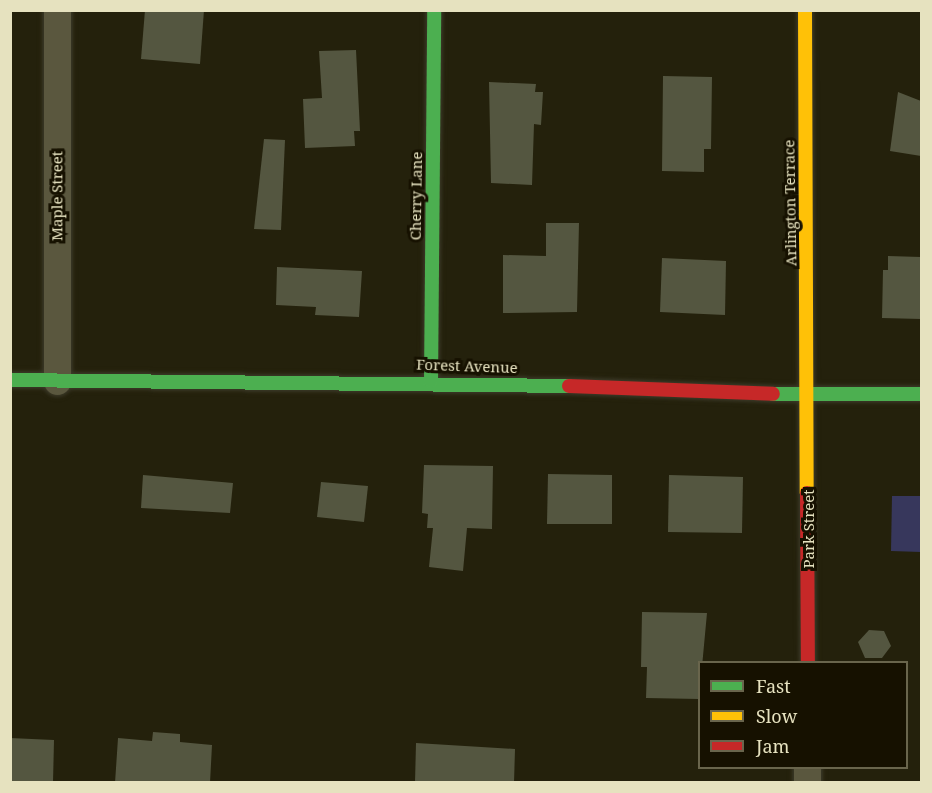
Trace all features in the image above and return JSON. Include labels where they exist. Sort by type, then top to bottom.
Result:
[{"type":"street","name":"Maple Street","points":[[57,10],[57,381]]},
{"type":"street","name":"Cherry Lane","points":[[431,381],[434,10]]},
{"type":"street","name":"Arlington Terrace","points":[[805,10],[809,395]]},
{"type":"street","name":"Forest Avenue","points":[[10,380],[431,381],[809,395],[921,394]]},
{"type":"street","name":"Park Street","points":[[808,661],[809,395]]},
{"type":"shaded area","points":[[892,496],[921,496],[921,552],[891,551]]},
{"type":"building","points":[[145,10],[204,10],[200,64],[141,59]]},
{"type":"building","points":[[356,50],[360,131],[354,131],[355,146],[305,148],[303,99],[322,98],[319,51]]},
{"type":"building","points":[[663,76],[712,77],[711,149],[704,149],[704,172],[662,171]]},
{"type":"building","points":[[489,82],[536,84],[535,92],[543,92],[541,125],[534,124],[532,185],[491,183]]},
{"type":"building","points":[[898,92],[921,101],[921,156],[890,151]]},
{"type":"building","points":[[264,139],[285,140],[281,230],[254,229]]},
{"type":"building","points":[[546,223],[579,223],[577,312],[503,313],[503,255],[546,256]]},
{"type":"building","points":[[888,256],[921,257],[921,319],[882,318],[883,270],[888,270]]},
{"type":"building","points":[[662,258],[726,261],[725,315],[660,312]]},
{"type":"building","points":[[277,267],[362,271],[359,317],[315,315],[316,307],[276,305]]},
{"type":"building","points":[[424,465],[493,466],[492,529],[467,528],[463,571],[429,567],[433,528],[427,528],[428,514],[422,513]]},
{"type":"building","points":[[548,474],[612,475],[612,524],[547,524]]},
{"type":"building","points":[[143,475],[233,483],[230,513],[141,508]]},
{"type":"building","points":[[669,475],[743,477],[742,533],[668,532]]},
{"type":"building","points":[[321,482],[368,486],[364,522],[317,517]]},
{"type":"building","points":[[642,612],[707,613],[703,661],[698,661],[698,699],[646,698],[647,667],[641,667]]},
{"type":"building","points":[[869,630],[884,631],[891,646],[882,658],[865,658],[858,642]]},
{"type":"building","points":[[153,732],[180,734],[180,742],[212,745],[210,783],[115,783],[118,738],[152,741]]},
{"type":"building","points":[[10,738],[54,740],[53,783],[10,783]]},
{"type":"building","points":[[416,743],[515,749],[514,783],[415,783]]},
{"type":"traffic: fast","points":[[431,381],[434,10]]},
{"type":"traffic: fast","points":[[10,380],[569,386]]},
{"type":"traffic: fast","points":[[773,394],[922,394]]},
{"type":"traffic: slow","points":[[805,10],[807,493]]},
{"type":"traffic: jam","points":[[569,386],[773,394]]},
{"type":"traffic: jam","points":[[807,493],[808,661]]}]
